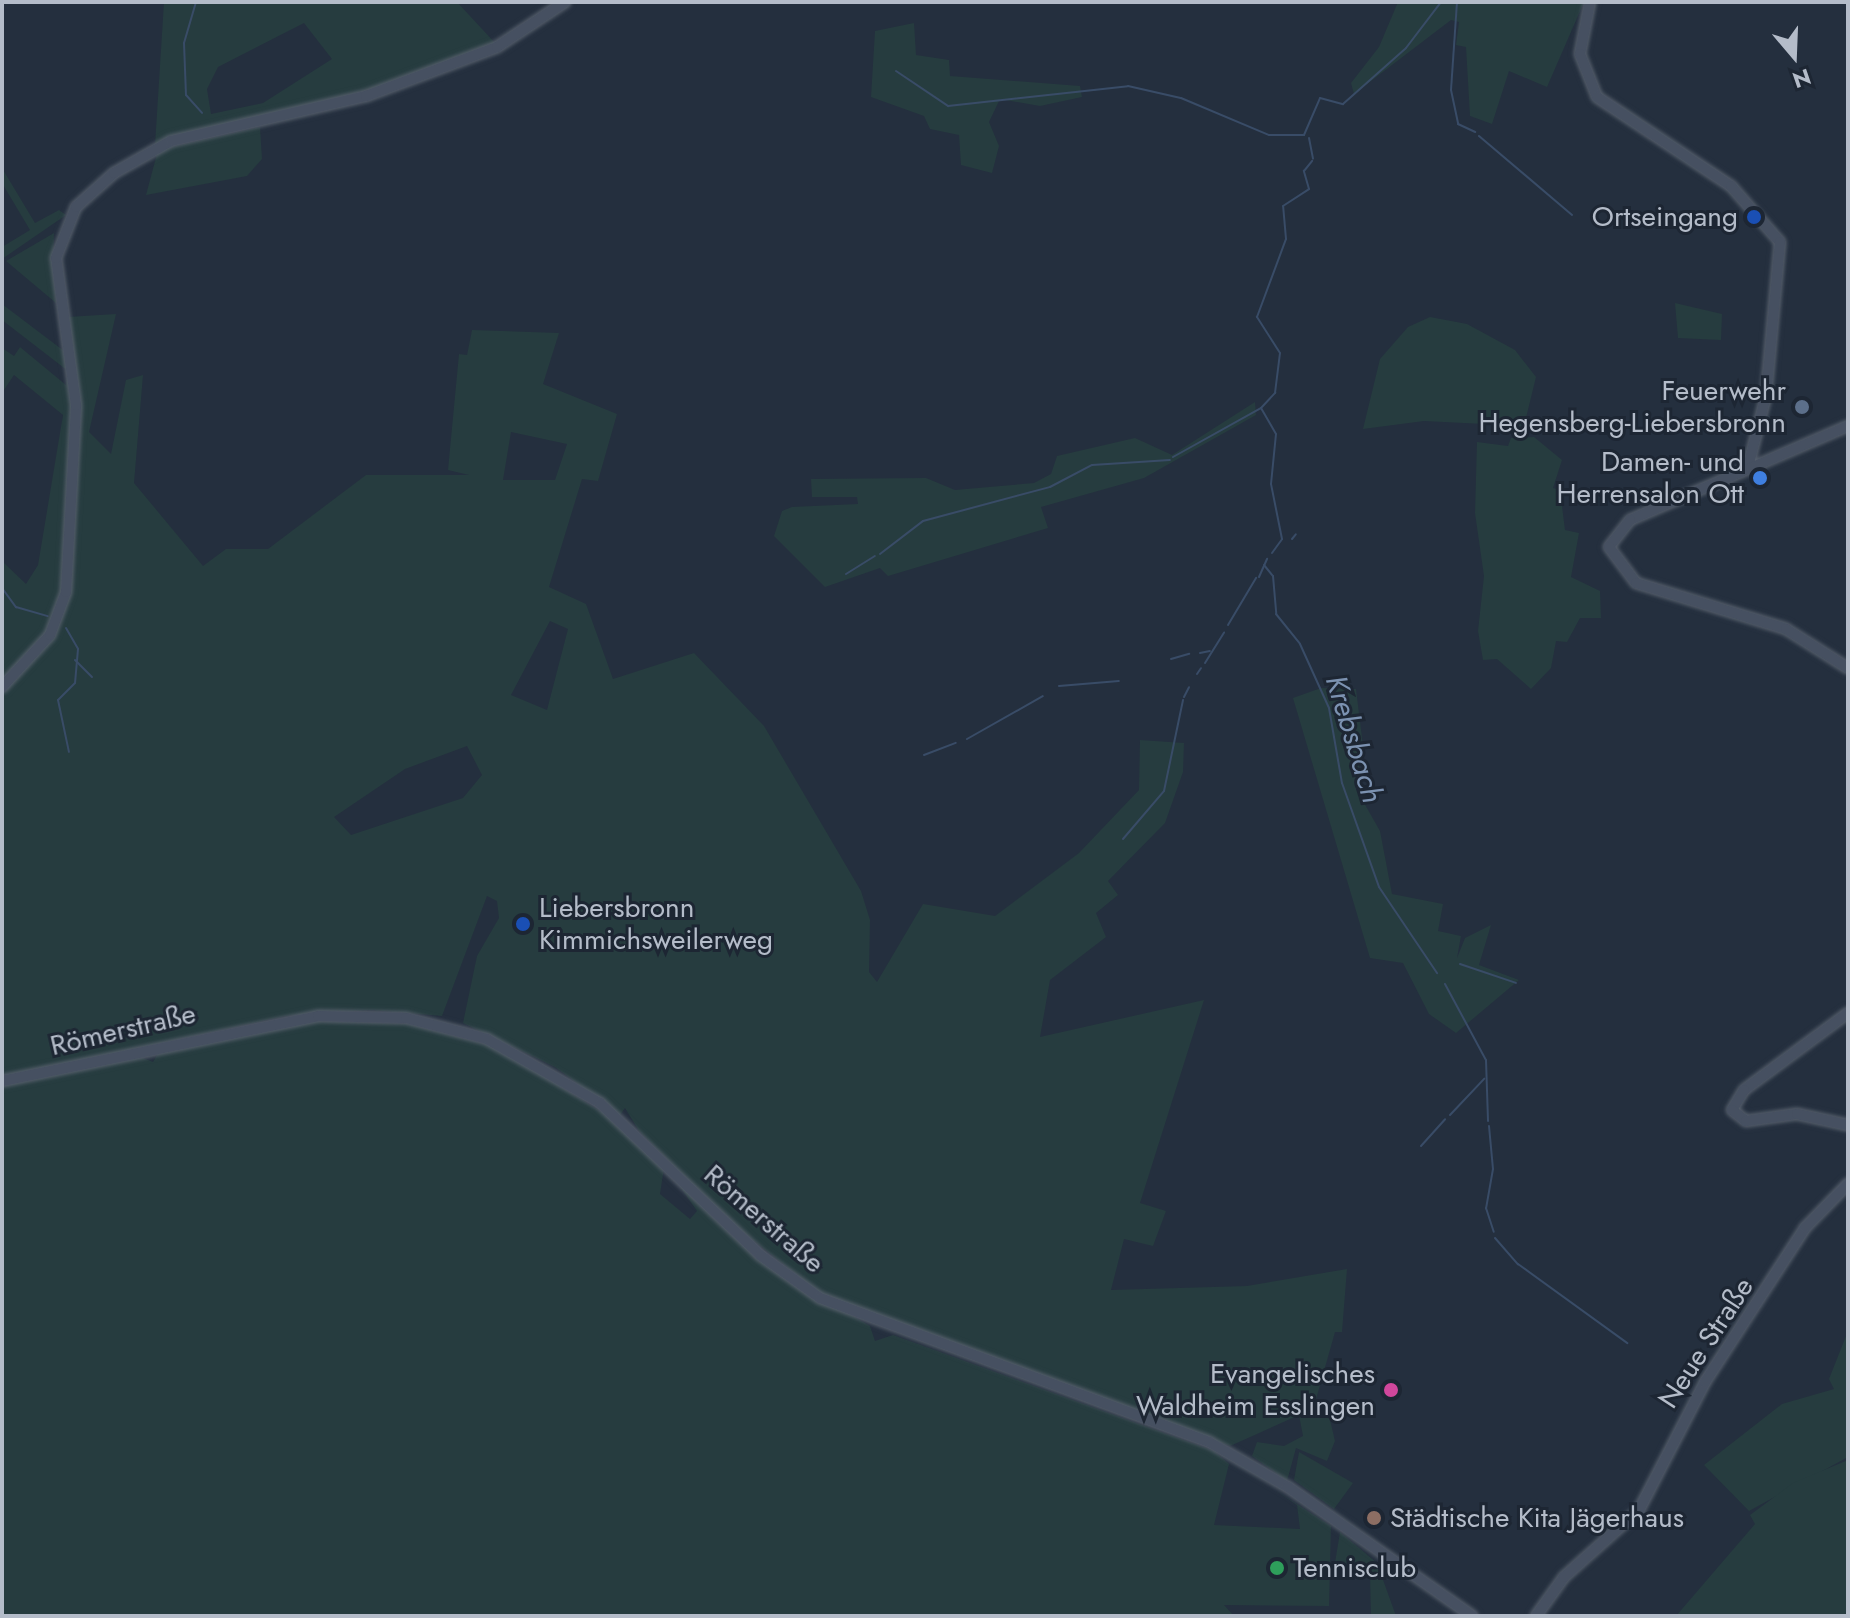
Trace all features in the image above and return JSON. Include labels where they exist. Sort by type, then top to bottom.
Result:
[{"type":"street","points":[[2,687],[50,635],[66,592],[76,416],[56,258],[76,207],[123,167],[171,141],[366,96],[497,47],[565,2]]},
{"type":"street","points":[[1590,2],[1580,54],[1597,97],[1731,186],[1775,233],[1780,272],[1766,396],[1748,467]]},
{"type":"street","points":[[1848,426],[1748,467],[1616,529],[1609,547],[1618,567],[1644,587],[1786,629],[1848,668]]},
{"type":"street","points":[[1848,1013],[1744,1090],[1732,1110],[1746,1121],[1797,1114],[1848,1125]]},
{"type":"street","name":"Römerstraße","points":[[2,1081],[318,1016],[418,1020],[487,1039],[600,1103],[760,1255],[820,1298],[1209,1442],[1288,1487],[1472,1616]]},
{"type":"street","name":"Neue Straße","points":[[1536,1616],[1546,1600],[1644,1503],[1705,1382],[1805,1228],[1848,1184]]},
{"type":"street","points":[[1546,1600],[1546,1616]]},
{"type":"green space","points":[[164,2],[457,2],[496,44],[394,83],[155,145]],"holes":[[[304,23],[332,59],[263,103],[211,114],[207,89],[218,67]]]},
{"type":"green space","points":[[1398,2],[1584,2],[1547,87],[1509,71],[1492,124],[1470,116],[1466,47],[1456,45],[1459,22],[1451,20],[1354,94],[1351,83],[1379,47]]},
{"type":"green space","points":[[914,23],[916,55],[949,60],[950,76],[1080,86],[1082,97],[1040,106],[1000,99],[989,122],[999,146],[992,173],[961,165],[959,135],[930,129],[924,116],[871,97],[875,31]]},
{"type":"green space","points":[[260,127],[262,159],[247,176],[146,195],[158,150]]},
{"type":"green space","points":[[2,168],[35,223],[59,210],[66,215],[2,259],[2,247],[30,230],[2,183]]},
{"type":"green space","points":[[54,233],[53,266],[56,303],[6,261]]},
{"type":"green space","points":[[1675,303],[1722,314],[1721,340],[1678,338]]},
{"type":"green space","points":[[2,304],[68,354],[73,413],[64,586],[50,629],[2,683],[2,561],[26,584],[38,565],[63,415],[14,375],[2,393],[2,348],[14,356],[20,347],[66,385],[68,371],[2,320]]},
{"type":"green space","points":[[116,314],[89,432],[111,454],[126,380],[143,375],[134,483],[203,566],[226,549],[268,549],[366,475],[469,475],[448,470],[459,354],[467,355],[472,330],[559,333],[543,384],[617,414],[598,481],[582,479],[549,587],[586,604],[613,679],[694,653],[764,726],[861,891],[870,920],[869,972],[877,982],[923,904],[995,916],[1079,853],[1139,790],[1140,740],[1184,743],[1183,772],[1165,823],[1108,881],[1118,895],[1096,913],[1106,937],[1050,980],[1040,1037],[1204,1000],[1140,1203],[1166,1211],[1153,1246],[1124,1239],[1111,1290],[1247,1286],[1347,1269],[1342,1332],[1335,1332],[1315,1403],[1327,1407],[1335,1441],[1327,1461],[1296,1448],[1287,1481],[1252,1456],[1257,1442],[1284,1446],[1303,1436],[1299,1415],[1230,1446],[820,1293],[730,1222],[639,1131],[625,1108],[620,1115],[555,1067],[463,1023],[477,956],[499,918],[497,901],[487,896],[442,1016],[371,1010],[286,1016],[2,1077],[2,691],[53,636],[68,595],[79,393],[67,317]],"holes":[[[511,432],[567,444],[555,480],[503,480]],[[550,621],[568,629],[547,710],[511,695]],[[467,746],[482,775],[463,798],[351,835],[334,817],[405,769]]]},
{"type":"green space","points":[[1430,317],[1467,324],[1515,350],[1536,377],[1524,426],[1424,421],[1363,429],[1380,359],[1408,327]]},
{"type":"green space","points":[[1255,402],[1256,415],[1144,478],[1041,507],[1048,528],[888,576],[880,568],[825,587],[774,536],[782,511],[792,507],[858,504],[857,497],[812,497],[811,479],[926,478],[955,490],[1034,483],[1051,474],[1057,456],[1135,438],[1172,455]]},
{"type":"green space","points":[[1534,437],[1562,460],[1553,488],[1560,490],[1565,530],[1579,533],[1571,577],[1600,591],[1601,618],[1580,618],[1567,642],[1556,641],[1551,668],[1531,689],[1497,659],[1483,660],[1478,631],[1484,576],[1475,513],[1477,442],[1508,446],[1511,438]]},
{"type":"green space","points":[[1321,688],[1356,689],[1363,746],[1355,787],[1380,831],[1392,894],[1443,904],[1438,931],[1461,936],[1457,958],[1465,938],[1491,925],[1479,965],[1519,980],[1456,1033],[1429,1014],[1403,963],[1370,958],[1293,698]]},
{"type":"green space","points":[[315,1021],[408,1024],[496,1047],[613,1119],[664,1168],[660,1194],[690,1219],[697,1211],[676,1181],[769,1267],[870,1326],[875,1341],[893,1335],[1214,1451],[1229,1464],[1214,1525],[1300,1529],[1297,1505],[1275,1490],[1331,1526],[1329,1606],[1224,1605],[1234,1616],[2,1616],[2,1085],[138,1056],[153,1062],[159,1052]]},
{"type":"green space","points":[[1848,1331],[1848,1457],[1749,1511],[1704,1465],[1782,1404],[1834,1389],[1829,1379]]},
{"type":"green space","points":[[1299,1452],[1353,1483],[1334,1509],[1294,1480]]},
{"type":"green space","points":[[1848,1460],[1848,1616],[1676,1616],[1755,1524],[1750,1515],[1793,1483]]},
{"type":"green space","points":[[1340,1532],[1377,1563],[1396,1616],[1371,1616],[1370,1575],[1334,1569]]},
{"type":"waterway","points":[[196,2],[184,43],[186,95],[202,113]]},
{"type":"waterway","points":[[896,71],[948,106],[1128,86],[1181,98],[1269,135],[1304,135],[1320,98],[1343,104],[1406,48],[1441,2]]},
{"type":"waterway","points":[[1457,2],[1451,90],[1458,124],[1475,132]]},
{"type":"waterway","points":[[1479,136],[1572,215]]},
{"type":"waterway","name":"Krebsbach","points":[[1309,138],[1313,159]]},
{"type":"waterway","name":"Krebsbach","points":[[1272,553],[1282,539],[1271,484],[1276,434],[1261,408],[1275,393],[1280,353],[1257,317],[1286,239],[1283,206],[1309,189],[1304,171],[1312,161]]},
{"type":"waterway","points":[[1173,457],[1261,408]]},
{"type":"waterway","points":[[880,554],[923,521],[1050,487],[1092,465],[1170,460]]},
{"type":"waterway","points":[[1292,539],[1296,534]]},
{"type":"waterway","points":[[846,574],[875,556]]},
{"type":"waterway","name":"Krebsbach","points":[[1259,577],[1267,559]]},
{"type":"waterway","name":"Krebsbach","points":[[1264,565],[1273,576],[1276,614],[1300,644],[1329,708],[1342,783],[1379,887],[1437,973]]},
{"type":"waterway","points":[[1228,625],[1256,578]]},
{"type":"waterway","points":[[2,588],[16,607],[48,616]]},
{"type":"waterway","points":[[66,628],[78,649],[75,683],[58,700],[69,752]]},
{"type":"waterway","points":[[1205,663],[1224,632]]},
{"type":"waterway","points":[[1200,653],[1210,651]]},
{"type":"waterway","points":[[1171,659],[1189,654]]},
{"type":"waterway","points":[[75,660],[92,677]]},
{"type":"waterway","points":[[1197,674],[1201,668]]},
{"type":"waterway","points":[[1059,686],[1119,681]]},
{"type":"waterway","points":[[1184,697],[1189,687]]},
{"type":"waterway","points":[[967,739],[1043,696]]},
{"type":"waterway","points":[[1123,839],[1164,791],[1183,700]]},
{"type":"waterway","points":[[924,755],[956,743]]},
{"type":"waterway","points":[[1460,964],[1516,983]]},
{"type":"waterway","name":"Krebsbach","points":[[1445,984],[1486,1060],[1488,1121]]},
{"type":"waterway","points":[[1450,1115],[1484,1079]]},
{"type":"waterway","points":[[1421,1146],[1445,1119]]},
{"type":"waterway","name":"Krebsbach","points":[[1489,1126],[1493,1169],[1486,1208],[1494,1232]]},
{"type":"waterway","name":"Krebsbach","points":[[1495,1238],[1518,1264],[1627,1343]]},
{"type":"place","name":"Ortseingang","points":[[1754,217]]},
{"type":"place","name":"Feuerwehr Hegensberg-Liebersbronn","points":[[1802,407]]},
{"type":"place","name":"Damen- und Herrensalon Ott","points":[[1760,478]]},
{"type":"place","name":"Liebersbronn Kimmichsweilerweg","points":[[523,924]]},
{"type":"place","name":"Evangelisches Waldheim Esslingen","points":[[1391,1390]]},
{"type":"place","name":"Städtische Kita Jägerhaus","points":[[1374,1518]]},
{"type":"place","name":"Tennisclub","points":[[1277,1568]]}]
